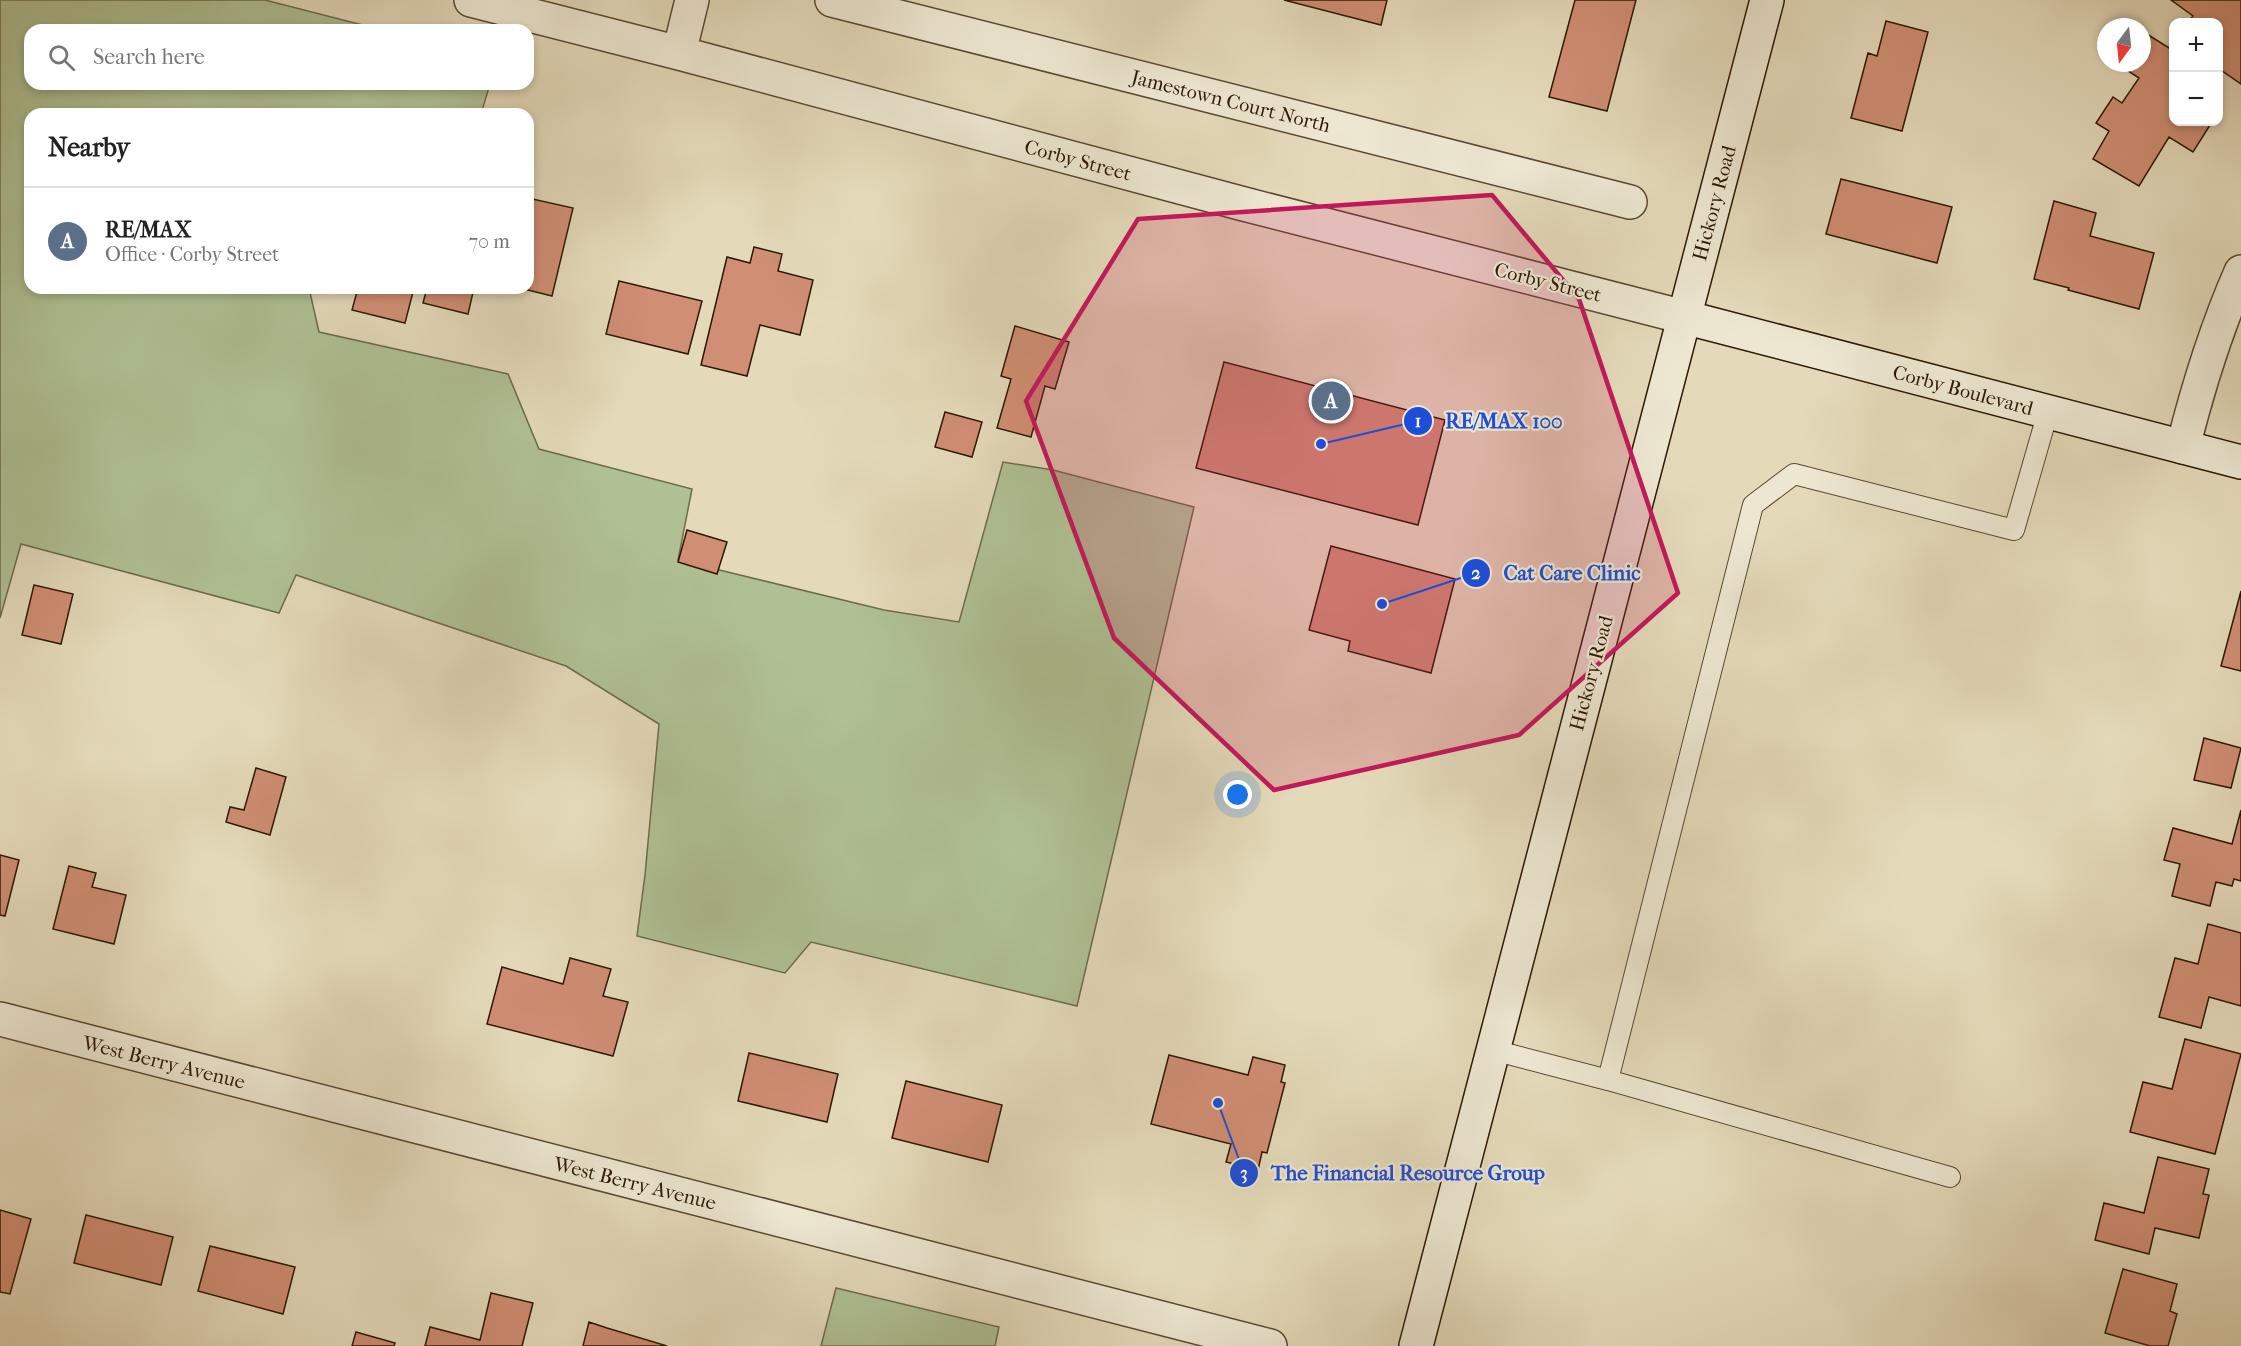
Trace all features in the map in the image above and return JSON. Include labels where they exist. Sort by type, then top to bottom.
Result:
[{"type":"street","name":"Corby Street","points":[[471,0],[679,53],[1228,200],[1684,317]]},
{"type":"street","points":[[679,53],[692,0]]},
{"type":"street","name":"Jamestown Court North","points":[[832,0],[1630,202]]},
{"type":"street","name":"Hickory Road","points":[[1416,1346],[1767,0]]},
{"type":"street","points":[[2183,447],[2199,386],[2223,313],[2241,272]]},
{"type":"street","name":"Corby Boulevard","points":[[1684,317],[2241,462]]},
{"type":"street","name":"West Berry Avenue","points":[[0,1019],[1270,1346]]},
{"type":"lane","points":[[1608,1080],[1753,505],[1794,474],[2014,530],[2048,412]]},
{"type":"lane","points":[[1493,1050],[1608,1080],[1950,1177]]},
{"type":"highlighted area","points":[[1492,195],[1579,299],[1678,593],[1519,735],[1274,790],[1114,638],[1026,401],[1138,219]]},
{"type":"green space","points":[[0,0],[265,0],[359,24],[24,24],[24,90],[488,90],[483,108],[24,108],[24,294],[310,294],[319,332],[508,374],[539,449],[692,489],[678,560],[884,610],[959,622],[1003,462],[1053,470],[1194,507],[1077,1006],[811,942],[785,973],[637,936],[659,724],[566,666],[296,575],[279,613],[21,544],[0,618]]},
{"type":"green space","points":[[836,1288],[999,1327],[995,1346],[821,1346]]},
{"type":"building","points":[[1284,0],[1387,0],[1381,25]]},
{"type":"building","points":[[1575,0],[1636,0],[1607,111],[1549,97]]},
{"type":"building","points":[[2171,0],[2241,0],[2241,84],[2223,71],[2223,18],[2191,18],[2193,16]]},
{"type":"building","points":[[1886,21],[1928,32],[1902,131],[1851,118],[1868,53],[1877,56]]},
{"type":"building","points":[[2151,37],[2169,48],[2169,126],[2209,126],[2193,152],[2169,137],[2139,186],[2093,159],[2109,131],[2096,123],[2113,97],[2122,103],[2139,78],[2130,72],[2151,72]]},
{"type":"building","points":[[1841,179],[1952,207],[1937,263],[1826,234]]},
{"type":"building","points":[[534,199],[573,208],[552,296],[534,292]]},
{"type":"building","points":[[2054,201],[2096,213],[2090,236],[2154,253],[2139,309],[2034,279]]},
{"type":"building","points":[[754,247],[782,254],[778,271],[813,280],[800,335],[760,325],[747,376],[701,365],[727,257],[750,263]]},
{"type":"building","points":[[619,281],[702,301],[688,354],[606,334]]},
{"type":"building","points":[[356,294],[412,294],[405,323],[352,310]]},
{"type":"building","points":[[425,294],[473,294],[468,314],[423,303]]},
{"type":"building","points":[[1015,326],[1069,342],[1055,389],[1045,386],[1031,437],[997,428],[1011,379],[1001,376]]},
{"type":"building","points":[[1224,362],[1445,420],[1418,525],[1196,468]]},
{"type":"building","points":[[945,412],[982,422],[972,457],[935,447]]},
{"type":"building","points":[[687,530],[727,542],[717,574],[678,562]]},
{"type":"building","points":[[1331,546],[1455,579],[1431,673],[1348,651],[1350,641],[1309,630]]},
{"type":"building","points":[[34,585],[73,594],[61,644],[22,635]]},
{"type":"building","points":[[2241,591],[2241,671],[2221,666]]},
{"type":"building","points":[[2204,738],[2241,748],[2231,788],[2194,780]]},
{"type":"building","points":[[256,768],[286,777],[270,835],[226,822],[230,807],[244,810]]},
{"type":"building","points":[[2241,810],[2241,881],[2234,879],[2232,886],[2216,882],[2210,906],[2172,896],[2180,864],[2164,860],[2173,828],[2232,844]]},
{"type":"building","points":[[0,855],[19,860],[5,916],[0,915]]},
{"type":"building","points":[[69,866],[96,873],[92,887],[126,895],[114,944],[53,929]]},
{"type":"building","points":[[2208,924],[2241,933],[2241,1006],[2209,997],[2201,1028],[2159,1017],[2175,958],[2198,964]]},
{"type":"building","points":[[570,958],[611,969],[603,996],[628,1002],[613,1056],[487,1024],[502,967],[563,984]]},
{"type":"building","points":[[2185,1039],[2241,1054],[2215,1154],[2130,1132],[2143,1082],[2172,1089]]},
{"type":"building","points":[[749,1053],[838,1074],[827,1122],[738,1101]]},
{"type":"building","points":[[1169,1055],[1248,1075],[1253,1057],[1285,1065],[1281,1082],[1285,1083],[1267,1153],[1262,1152],[1258,1170],[1226,1162],[1231,1144],[1151,1124]]},
{"type":"building","points":[[906,1081],[1002,1105],[988,1162],[892,1138]]},
{"type":"building","points":[[2158,1157],[2209,1169],[2203,1194],[2209,1195],[2199,1238],[2155,1228],[2149,1254],[2095,1240],[2104,1203],[2144,1213]]},
{"type":"building","points":[[0,1210],[31,1219],[10,1294],[0,1292]]},
{"type":"building","points":[[86,1215],[173,1237],[161,1285],[74,1263]]},
{"type":"building","points":[[210,1246],[295,1267],[283,1314],[198,1291]]},
{"type":"building","points":[[2123,1269],[2177,1284],[2170,1311],[2177,1314],[2168,1346],[2150,1346],[2105,1333]]},
{"type":"building","points":[[491,1293],[533,1303],[522,1346],[425,1346],[430,1327],[480,1340]]},
{"type":"building","points":[[589,1322],[607,1328],[667,1346],[583,1346]]},
{"type":"building","points":[[356,1332],[395,1343],[394,1346],[352,1346]]},
{"type":"place","name":"RE/MAX","points":[[1331,401]]},
{"type":"place","name":"RE/MAX 100","points":[[1321,444]]},
{"type":"place","name":"Cat Care Clinic","points":[[1382,604]]},
{"type":"place","name":"The Financial Resource Group","points":[[1218,1103]]}]
